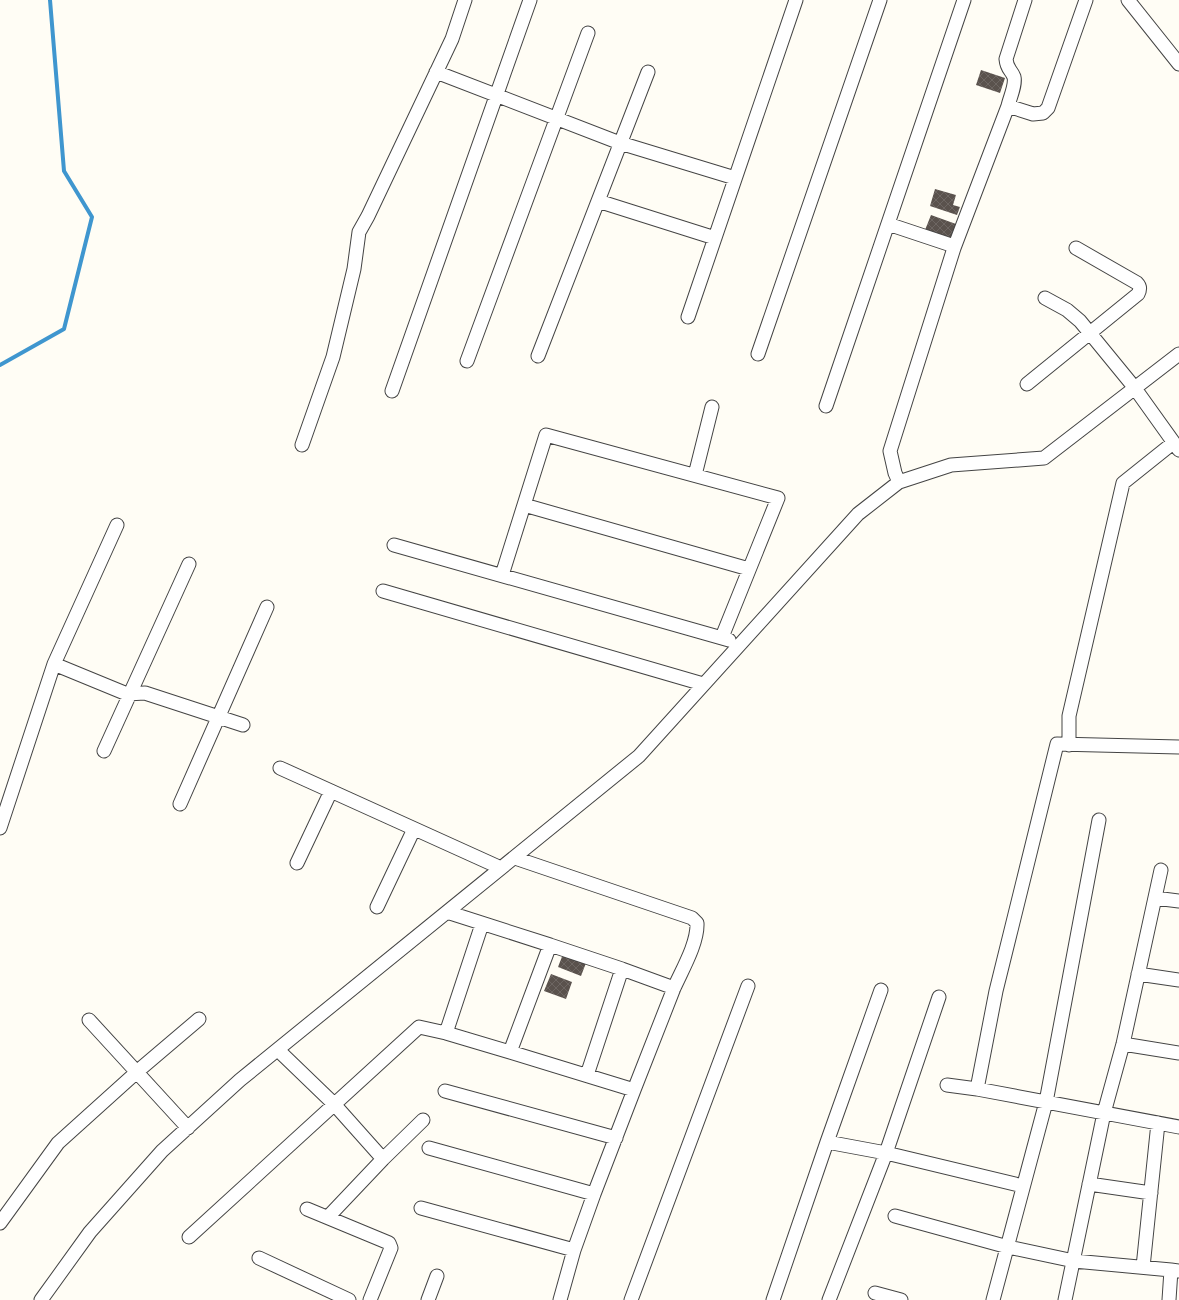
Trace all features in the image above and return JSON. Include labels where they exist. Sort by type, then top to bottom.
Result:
[{"type":"street","points":[[302,445],[333,357],[354,269],[359,232],[452,39],[465,0]]},
{"type":"street","points":[[392,391],[530,0]]},
{"type":"street","points":[[688,317],[796,0]]},
{"type":"street","points":[[758,354],[880,0]]},
{"type":"street","points":[[826,406],[964,0]]},
{"type":"street","points":[[897,478],[890,451],[954,246],[1008,106],[1014,76],[1006,66],[1006,59],[1025,0]]},
{"type":"street","points":[[1008,106],[1033,114],[1043,113],[1048,108],[1086,0]]},
{"type":"street","points":[[1128,0],[1179,64]]},
{"type":"street","points":[[467,361],[588,34]]},
{"type":"street","points":[[436,72],[620,143],[735,178]]},
{"type":"street","points":[[538,356],[648,72]]},
{"type":"street","points":[[598,201],[715,238]]},
{"type":"street","points":[[888,224],[954,246]]},
{"type":"street","points":[[1027,384],[1138,294],[1140,290],[1140,286],[1137,283],[1076,248]]},
{"type":"street","points":[[1046,298],[1067,310],[1091,333],[1134,387],[1176,446],[1123,483],[1069,716],[1069,745]]},
{"type":"street","points":[[41,1300],[90,1232],[162,1151],[240,1080],[639,756],[858,514],[897,478],[951,465],[1044,458],[1134,387],[1179,354]]},
{"type":"street","points":[[695,475],[712,407]]},
{"type":"street","points":[[502,575],[546,434],[778,498],[722,637]]},
{"type":"street","points":[[524,505],[749,569]]},
{"type":"street","points":[[0,828],[54,664],[117,525]]},
{"type":"street","points":[[394,545],[740,643]]},
{"type":"street","points":[[104,751],[189,564]]},
{"type":"street","points":[[383,591],[703,684]]},
{"type":"street","points":[[180,804],[267,607]]},
{"type":"street","points":[[54,664],[127,694],[145,694],[243,725]]},
{"type":"street","points":[[977,1089],[996,991],[1057,744],[1179,747]]},
{"type":"street","points":[[280,768],[501,868]]},
{"type":"street","points":[[297,863],[331,791]]},
{"type":"street","points":[[993,1300],[1046,1102],[1100,820]]},
{"type":"street","points":[[377,907],[414,829]]},
{"type":"street","points":[[515,858],[692,918],[697,923],[697,930],[692,946],[674,988],[594,1194],[574,1250],[560,1300]]},
{"type":"street","points":[[1065,1300],[1104,1113],[1123,1044],[1161,870]]},
{"type":"street","points":[[1155,898],[1179,901]]},
{"type":"street","points":[[447,912],[622,969],[674,988]]},
{"type":"street","points":[[446,1033],[482,924]]},
{"type":"street","points":[[510,1052],[550,946]]},
{"type":"street","points":[[587,1075],[622,969]]},
{"type":"street","points":[[1138,974],[1179,980]]},
{"type":"street","points":[[631,1300],[748,986]]},
{"type":"street","points":[[773,1300],[881,990]]},
{"type":"street","points":[[830,1300],[886,1153],[939,997]]},
{"type":"street","points":[[0,1223],[58,1143],[136,1072],[199,1019]]},
{"type":"street","points":[[89,1020],[188,1128]]},
{"type":"street","points":[[189,1236],[419,1027],[446,1033],[634,1090]]},
{"type":"street","points":[[1123,1044],[1179,1053]]},
{"type":"street","points":[[278,1050],[334,1104],[383,1159]]},
{"type":"street","points":[[947,1085],[977,1089],[1179,1127]]},
{"type":"street","points":[[445,1091],[616,1138]]},
{"type":"street","points":[[328,1217],[383,1159],[423,1120]]},
{"type":"street","points":[[1143,1268],[1158,1123]]},
{"type":"street","points":[[827,1142],[886,1153],[1023,1186]]},
{"type":"street","points":[[428,1148],[594,1194]]},
{"type":"street","points":[[1089,1184],[1151,1194]]},
{"type":"street","points":[[420,1208],[574,1250]]},
{"type":"street","points":[[307,1209],[389,1243],[391,1248],[370,1300]]},
{"type":"street","points":[[895,1216],[1008,1247],[1074,1261],[1175,1270],[1169,1300]]},
{"type":"street","points":[[259,1258],[349,1300]]},
{"type":"street","points":[[428,1300],[437,1276]]},
{"type":"street","points":[[875,1293],[901,1300]]},
{"type":"building","points":[[981,70],[1005,78],[1000,93],[976,85]]},
{"type":"building","points":[[935,189],[956,195],[953,205],[960,207],[957,215],[930,206]]},
{"type":"building","points":[[931,215],[956,224],[948,244],[923,235]]},
{"type":"building","points":[[563,954],[586,963],[581,976],[558,967]]},
{"type":"building","points":[[551,974],[572,982],[566,999],[544,991]]},
{"type":"waterway","points":[[0,365],[64,329],[92,217],[64,171],[50,0]]}]
